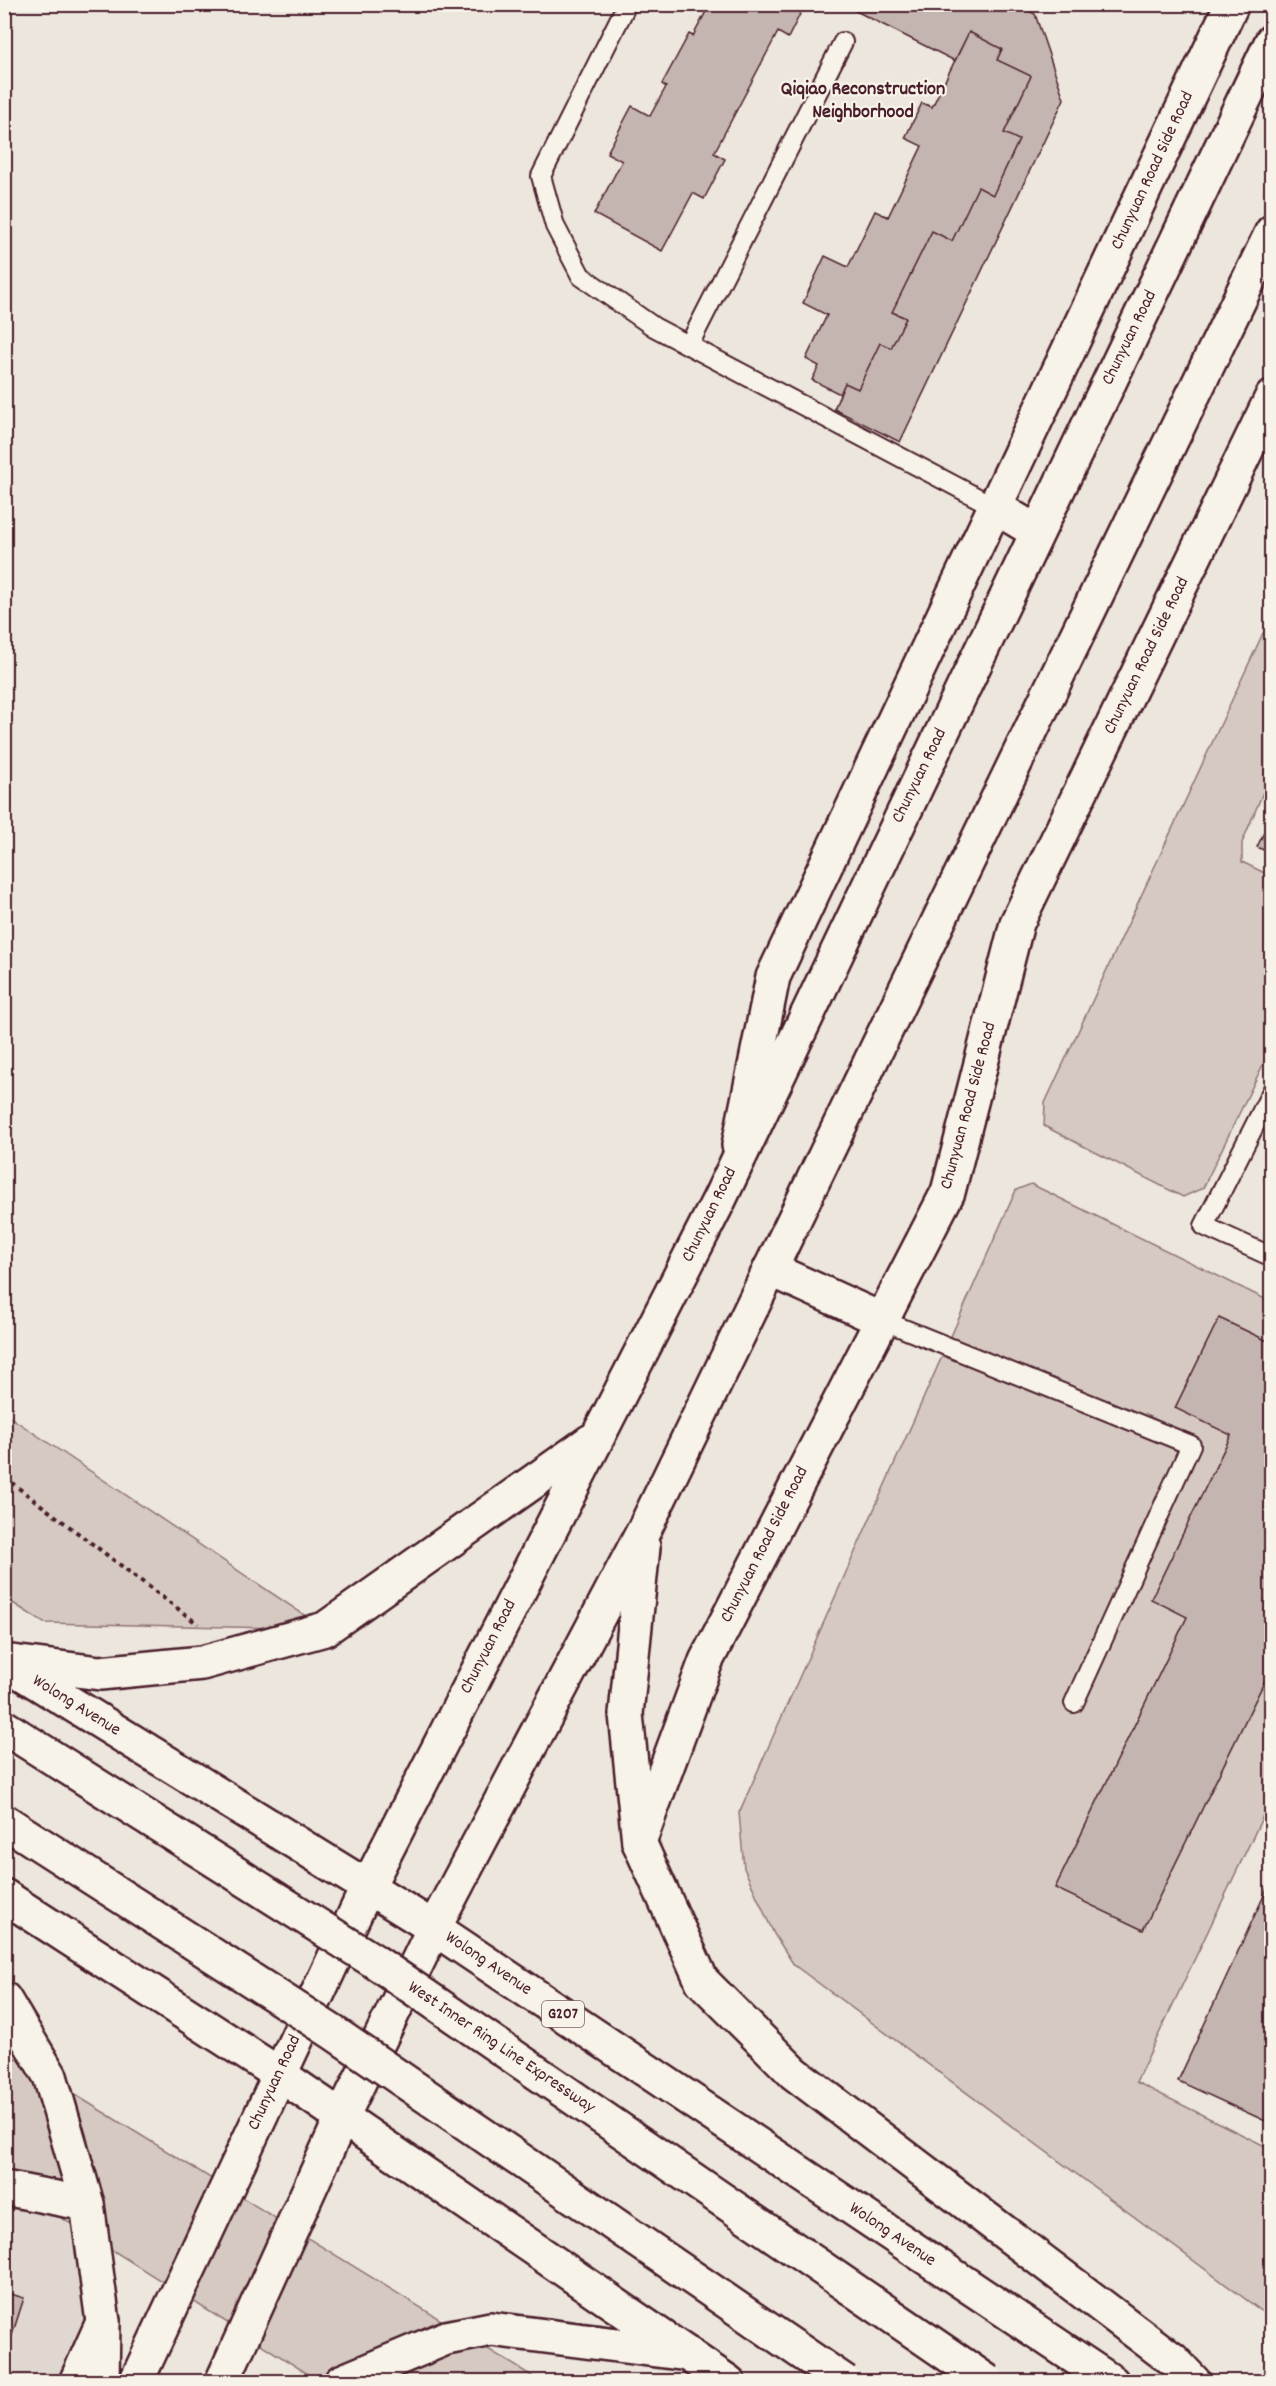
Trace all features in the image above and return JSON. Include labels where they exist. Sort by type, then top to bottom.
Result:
[{"type":"main road","name":"Chunyuan Road Side Road","points":[[735,1166],[773,977],[1232,4]]},
{"type":"main road","name":"Chunyuan Road","points":[[136,2382],[368,1886],[735,1166],[1272,41]]},
{"type":"main road","points":[[222,2382],[342,2117],[434,1928],[644,1530],[1272,232]]},
{"type":"main road","name":"Chunyuan Road Side Road","points":[[639,1842],[706,1660],[948,1192],[1017,923],[1272,397]]},
{"type":"main road","points":[[995,507],[1037,532]]},
{"type":"main road","points":[[770,1269],[882,1320]]},
{"type":"main road","points":[[4,1661],[100,1673],[202,1663],[325,1629],[595,1438]]},
{"type":"main road","points":[[644,1530],[626,1714],[639,1842],[702,1981],[794,2073],[1173,2360],[1194,2382]]},
{"type":"main road","name":"Wolong Avenue","points":[[4,1661],[434,1928],[1112,2382]]},
{"type":"main road","name":"West Inner Ring Line Expressway","points":[[4,1727],[374,1961],[988,2382]]},
{"type":"main road","points":[[4,1821],[334,2032],[845,2382]]},
{"type":"main road","points":[[4,1896],[279,2074],[728,2382]]},
{"type":"main road","points":[[4,1999],[50,2076],[87,2204],[103,2322],[102,2382]]},
{"type":"main road","points":[[4,2188],[87,2204]]},
{"type":"main road","points":[[76,2382],[103,2322]]},
{"type":"main road","points":[[341,2382],[446,2338],[491,2329],[688,2354]]},
{"type":"lane","points":[[627,4],[541,176],[555,226],[581,276],[654,327],[995,507]]},
{"type":"lane","points":[[689,345],[843,42]]},
{"type":"lane","points":[[1272,1091],[1204,1226],[1272,1257]]},
{"type":"lane","points":[[882,1320],[1191,1445],[1074,1703]]},
{"type":"path","points":[[4,1478],[237,1653]]},
{"type":"shaded area","points":[[1271,630],[1271,773],[1242,843],[1242,862],[1271,876],[1271,1048],[1203,1188],[1183,1197],[1044,1126],[1045,1103],[1263,633]]},
{"type":"shaded area","points":[[1031,1184],[1271,1302],[1271,1799],[1136,2082],[1271,2149],[1271,2318],[794,1965],[774,1934],[744,1868],[739,1813],[1016,1190]]},
{"type":"shaded area","points":[[4,1413],[325,1629],[44,1623],[5,1598]]},
{"type":"shaded area","points":[[4,2051],[540,2381],[319,2381],[5,2182]]},
{"type":"shaded area","points":[[4,2182],[87,2204],[102,2381],[5,2381]]},
{"type":"building","points":[[710,4],[805,4],[788,38],[778,32],[714,153],[725,159],[704,199],[693,193],[662,251],[594,214],[622,161],[607,153],[632,106],[650,116],[666,87],[662,84],[689,34],[693,36]]},
{"type":"building","points":[[842,4],[1015,4],[1035,14],[1064,99],[900,442],[834,409],[845,383],[858,389],[880,343],[891,348],[906,318],[892,312],[932,231],[952,241],[978,187],[993,195],[1019,140],[1004,133],[1031,76],[997,60],[1002,49],[969,32],[955,61]]},
{"type":"building","points":[[969,32],[1002,49],[997,60],[1031,76],[1004,133],[1019,140],[993,195],[978,187],[952,241],[932,231],[892,312],[906,318],[891,348],[880,343],[858,389],[845,383],[840,394],[812,380],[819,366],[806,359],[827,315],[803,303],[825,256],[848,267],[875,211],[888,217],[922,146],[905,138],[922,103],[932,107]]},
{"type":"building","points":[[1272,816],[1272,854],[1257,847]]},
{"type":"building","points":[[1219,1318],[1272,1343],[1272,1666],[1143,1930],[1055,1888],[1187,1617],[1151,1599],[1231,1435],[1175,1408]]},
{"type":"building","points":[[1272,1878],[1272,2124],[1178,2081]]},
{"type":"building","points":[[4,2292],[24,2298],[4,2360]]},
{"type":"district","name":"Qiqiao Reconstruction Neighborhood","points":[[863,102]]}]
